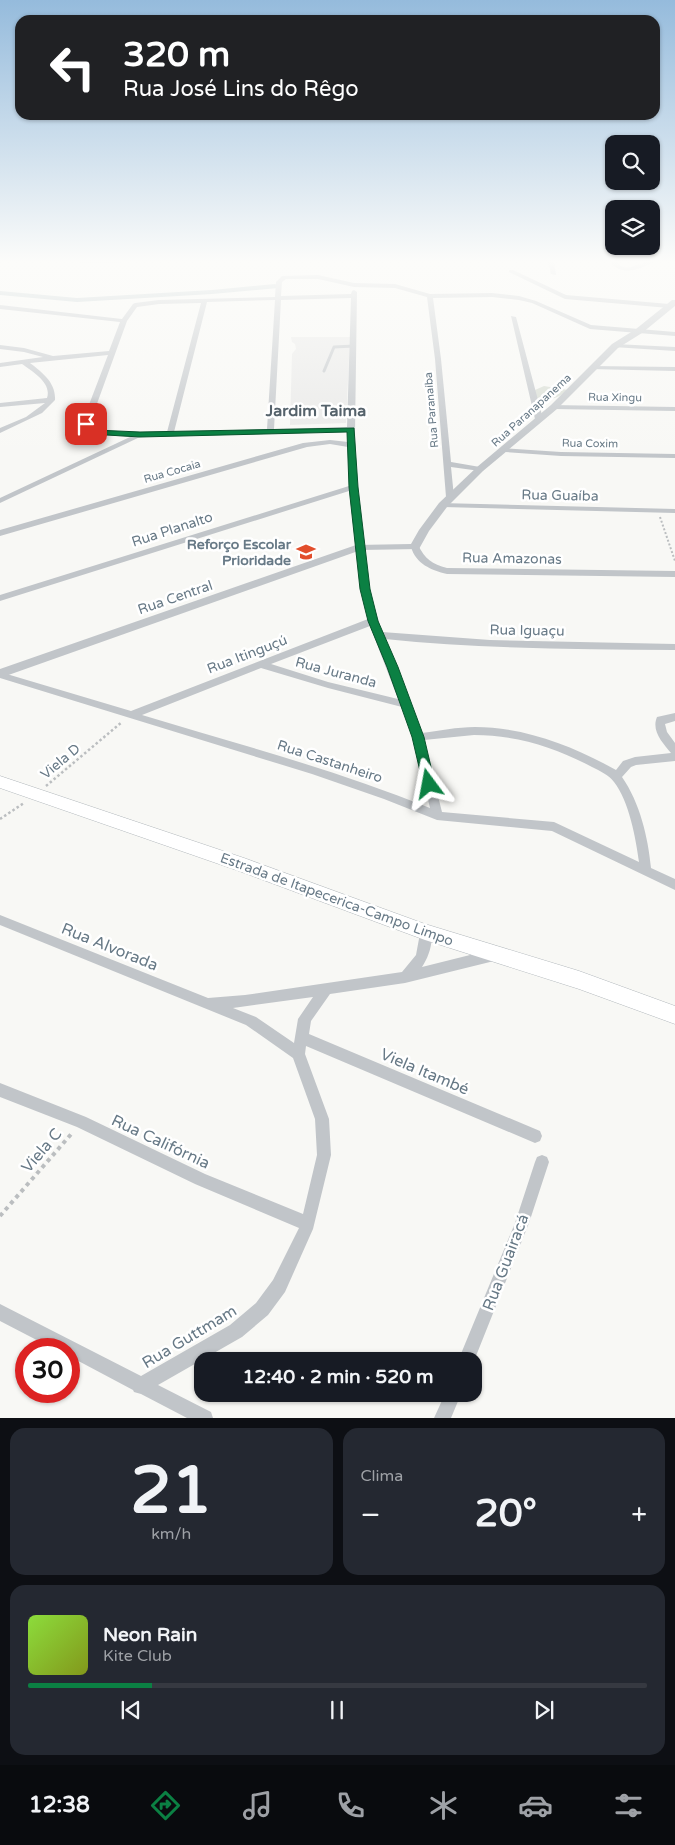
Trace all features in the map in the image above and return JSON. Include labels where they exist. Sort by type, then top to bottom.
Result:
[{"type":"main road","name":"Estrada de Itapecerica-Campo Limpo","points":[[0,782],[244,865],[425,932],[671,1009]]},
{"type":"street","points":[[122,327],[86,424],[88,429],[93,432],[140,435],[351,429]]},
{"type":"street","points":[[170,434],[198,327]]},
{"type":"street","points":[[270,432],[278,327]]},
{"type":"street","points":[[354,327],[351,445],[353,487],[365,589],[373,621],[418,737],[437,816]]},
{"type":"street","name":"Rua Paranaíba","points":[[434,327],[450,497]]},
{"type":"street","points":[[516,327],[538,419]]},
{"type":"street","points":[[592,327],[675,334]]},
{"type":"street","name":"Rua Paranapanema","points":[[415,547],[424,530],[450,497],[554,407],[615,346],[644,327]]},
{"type":"street","points":[[630,336],[675,339]]},
{"type":"street","points":[[615,346],[675,349]]},
{"type":"street","points":[[0,347],[32,352],[53,358]]},
{"type":"street","points":[[0,365],[113,353]]},
{"type":"street","points":[[0,431],[41,412],[51,400],[50,384],[34,368],[24,362]]},
{"type":"street","points":[[592,368],[675,368]]},
{"type":"street","points":[[0,406],[51,400]]},
{"type":"street","name":"Rua Xingu","points":[[554,407],[675,409]]},
{"type":"street","points":[[0,502],[140,435]]},
{"type":"street","name":"Rua Cocaia","points":[[0,533],[306,445],[330,442],[351,445]]},
{"type":"street","name":"Rua Coxim","points":[[505,450],[561,454],[675,456]]},
{"type":"street","name":"Rua Paranaíba","points":[[447,464],[480,470]]},
{"type":"street","name":"Rua Planalto","points":[[0,598],[353,487]]},
{"type":"street","name":"Rua Guaíba","points":[[443,505],[675,511]]},
{"type":"street","points":[[360,547],[415,547]]},
{"type":"street","name":"Rua Central","points":[[0,674],[360,547]]},
{"type":"street","name":"Rua Amazonas","points":[[415,547],[420,559],[429,565],[447,571],[675,574]]},
{"type":"street","name":"Rua Itinguçú","points":[[131,714],[373,621]]},
{"type":"street","name":"Rua Iguaçu","points":[[379,635],[462,642],[675,646]]},
{"type":"street","name":"Rua Juranda","points":[[259,664],[328,685],[406,705]]},
{"type":"street","name":"Rua Castanheiro","points":[[0,674],[314,771],[388,796],[437,816],[554,827],[675,885]]},
{"type":"street","points":[[675,717],[661,720],[659,723],[660,728],[675,751]]},
{"type":"street","points":[[418,737],[482,731],[526,738],[580,755],[616,776],[627,796],[644,847],[646,871]]},
{"type":"street","points":[[616,776],[626,764],[635,761],[675,757]]},
{"type":"street","name":"Rua Alvorada","points":[[0,920],[251,1021],[298,1054]]},
{"type":"street","points":[[405,977],[420,963],[425,950],[425,932]]},
{"type":"street","name":"Rua Alvorada","points":[[208,1003],[245,1001],[405,977],[495,954]]},
{"type":"street","points":[[298,1054],[305,1019],[326,988]]},
{"type":"street","name":"Viela Itambé","points":[[301,1037],[535,1136]]},
{"type":"street","name":"Rua Guttmam","points":[[140,1386],[236,1331],[262,1309],[279,1286],[308,1224],[324,1155],[322,1119],[298,1054]]},
{"type":"street","name":"Rua Califórnia","points":[[0,1090],[80,1122],[200,1179],[308,1224]]},
{"type":"street","name":"Rua Guairacá","points":[[470,1352],[522,1223],[542,1162]]},
{"type":"street","points":[[0,1312],[205,1418]]},
{"type":"street","points":[[442,1418],[449,1402]]},
{"type":"lane","points":[[324,371],[334,347],[354,346]]},
{"type":"path","points":[[658,511],[675,561]]},
{"type":"path","name":"Viela D","points":[[0,819],[37,794],[131,714]]},
{"type":"path","name":"Viela C","points":[[0,1216],[80,1122]]},
{"type":"shaded area","points":[[291,337],[350,337],[346,423],[290,425],[292,354],[296,349]]},
{"type":"shaded area","points":[[544,386],[568,390],[552,399],[534,398],[535,390]]},
{"type":"place","name":"Reforço Escolar Prioridade","points":[[306,552]]},
{"type":"district","name":"Jardim Taima","points":[[316,410]]},
{"type":"route","points":[[86,424],[88,429],[102,434],[140,435],[351,429],[353,487],[365,589],[373,621],[393,667],[418,737],[429,784]]}]
